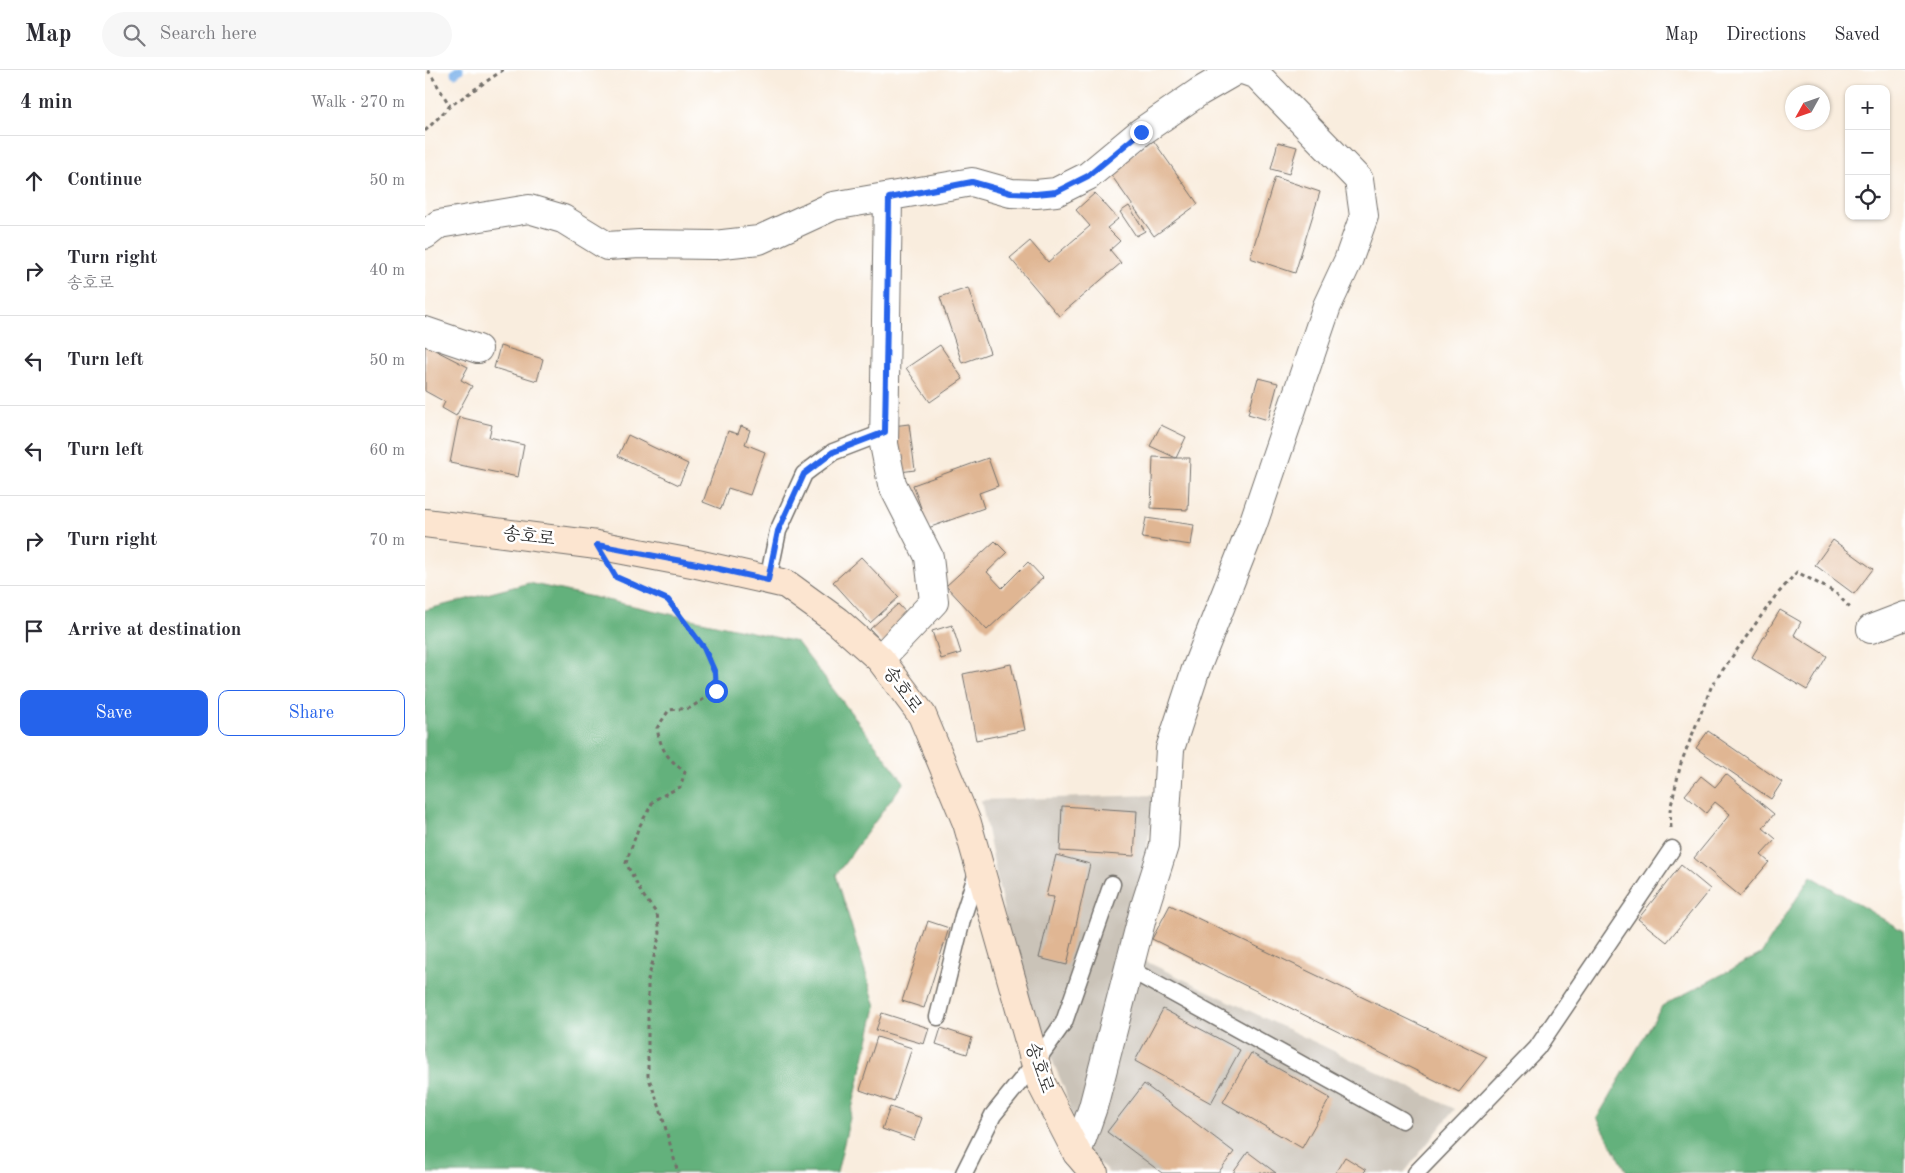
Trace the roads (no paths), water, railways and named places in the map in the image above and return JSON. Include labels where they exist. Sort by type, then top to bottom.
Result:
[{"type":"main road","name":"송호로","points":[[425,523],[597,545],[697,564],[786,584],[837,621],[880,659],[922,715],[967,823],[1041,1083],[1086,1163]]},
{"type":"street","points":[[425,234],[439,224],[529,209],[563,219],[607,246],[640,244],[714,245],[759,240],[833,206],[889,198],[972,182],[1011,193],[1036,194],[1056,192],[1088,176],[1141,132],[1199,92],[1237,70]]},
{"type":"street","points":[[1086,1163],[1093,1107],[1145,906],[1164,846],[1170,749],[1196,669],[1253,524],[1327,306],[1348,261],[1364,216],[1359,180],[1257,75],[1243,70]]},
{"type":"street","points":[[880,659],[934,602],[929,557],[892,484],[884,444],[889,198]]},
{"type":"street","points":[[425,331],[478,350]]},
{"type":"street","points":[[1871,629],[1905,616]]},
{"type":"lane","points":[[768,580],[778,531],[804,474],[833,452],[885,432]]},
{"type":"lane","points":[[1416,1173],[1537,1048],[1672,849]]},
{"type":"lane","points":[[938,1016],[963,916],[979,865]]},
{"type":"lane","points":[[964,1173],[993,1115],[1035,1063],[1064,1022],[1113,884]]},
{"type":"lane","points":[[1129,970],[1402,1120]]},
{"type":"waterway","points":[[455,73],[459,70]]}]
